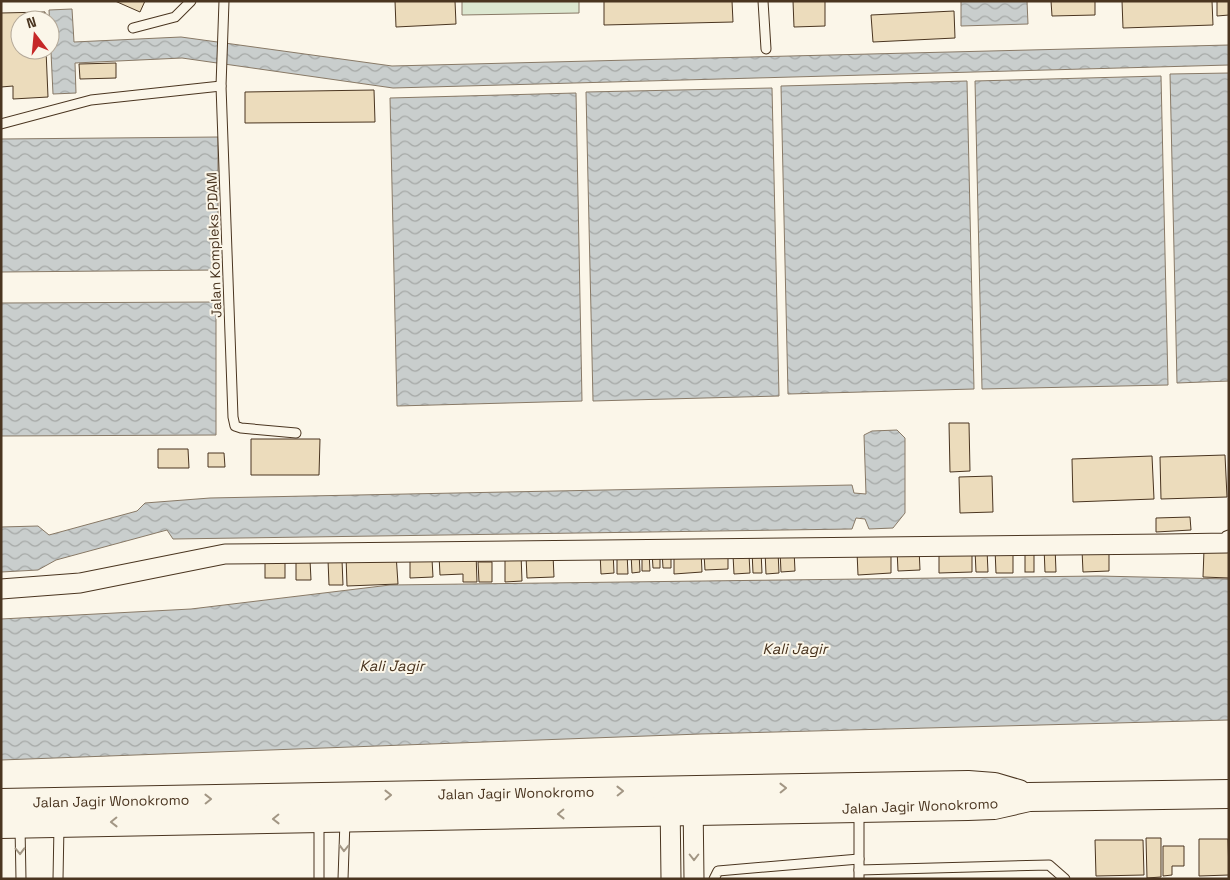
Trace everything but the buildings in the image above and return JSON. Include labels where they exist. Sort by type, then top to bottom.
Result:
[{"type":"main road","name":"Jalan Jagir Wonokromo","points":[[13,813],[859,797],[968,785],[994,787],[1029,798],[1229,794]]},
{"type":"main road","name":"Jalan Jagir Wonokromo","points":[[13,813],[60,823],[332,807]]},
{"type":"street","points":[[1,589],[80,583],[224,554],[1228,542]]},
{"type":"street","points":[[670,879],[681,801]]},
{"type":"street","points":[[681,801],[694,879]]},
{"type":"lane","points":[[133,28],[175,18],[191,1]]},
{"type":"lane","name":"Jalan Kompleks PDAM","points":[[224,1],[221,86],[235,426],[296,433]]},
{"type":"lane","points":[[763,1],[766,49]]},
{"type":"lane","points":[[1,124],[91,100],[221,86]]},
{"type":"lane","points":[[859,797],[859,874],[1049,865],[1056,869],[1065,879]]},
{"type":"lane","points":[[319,879],[332,807]]},
{"type":"lane","points":[[332,807],[343,879]]},
{"type":"lane","points":[[13,813],[21,879]]},
{"type":"lane","points":[[58,879],[60,823]]},
{"type":"lane","points":[[714,879],[718,871],[859,859]]},
{"type":"green space","points":[[462,1],[579,1],[579,13],[462,15]]},
{"type":"water","points":[[961,1],[1027,1],[1028,24],[961,26]]},
{"type":"water","points":[[72,9],[74,42],[181,37],[392,66],[1229,45],[1229,65],[393,88],[182,58],[75,63],[76,93],[53,94],[51,60],[60,60],[60,10],[49,10]]},
{"type":"water","points":[[1229,73],[1229,381],[1177,383],[1170,74]]},
{"type":"water","points":[[1161,76],[1168,385],[982,389],[975,81]]},
{"type":"water","points":[[967,81],[974,389],[788,394],[781,86]]},
{"type":"water","points":[[772,88],[779,396],[593,401],[586,92]]},
{"type":"water","points":[[576,93],[582,401],[397,406],[390,98]]},
{"type":"water","points":[[218,137],[218,270],[1,272],[1,139]]},
{"type":"water","points":[[216,302],[216,435],[1,436],[1,303]]},
{"type":"water","points":[[897,430],[905,438],[905,513],[893,528],[869,529],[865,519],[856,518],[852,529],[173,539],[167,530],[56,560],[38,570],[1,572],[1,527],[38,526],[49,535],[137,511],[145,503],[210,498],[852,485],[854,493],[866,494],[864,435],[872,431]]},
{"type":"water","name":"Kali Jagir","points":[[1098,576],[1229,579],[1229,720],[700,734],[1,760],[1,619],[191,609],[390,585]]}]
